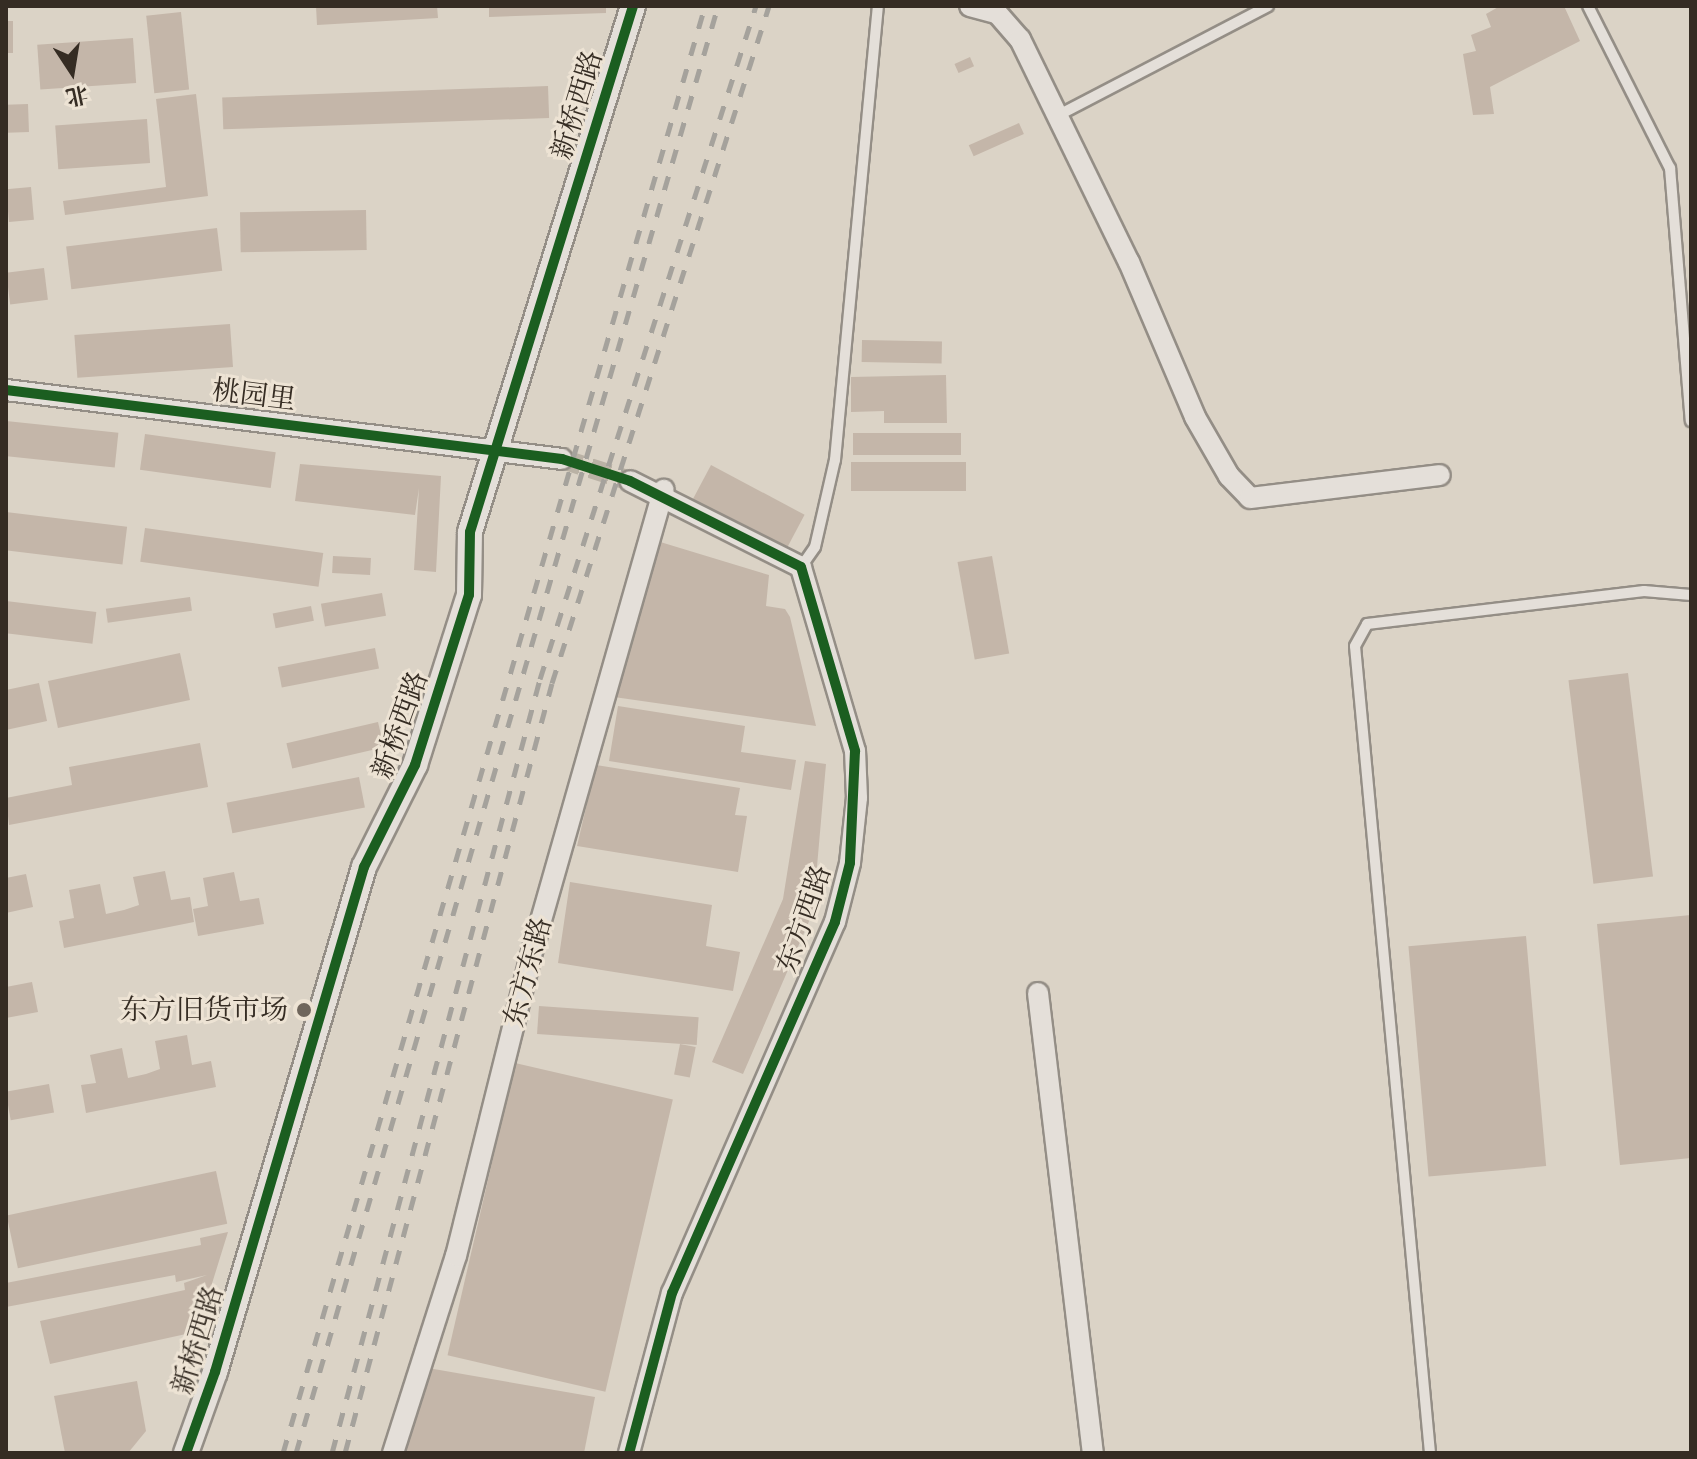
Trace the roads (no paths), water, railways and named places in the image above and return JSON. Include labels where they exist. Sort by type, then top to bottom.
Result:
[{"type":"street","name":"新桥西路","points":[[186,1453],[215,1372],[364,867],[415,765],[469,595],[470,532],[633,6]]},
{"type":"street","points":[[970,6],[1001,10],[1020,39],[1129,262],[1195,417],[1229,476],[1250,498],[1440,475]]},
{"type":"street","name":"桃园里","points":[[6,390],[496,449]]},
{"type":"street","points":[[496,449],[562,459]]},
{"type":"street","points":[[630,481],[663,493],[801,567]]},
{"type":"street","name":"东方东路","points":[[393,1453],[456,1256],[530,959],[663,493]]},
{"type":"street","name":"东方西路","points":[[629,1453],[672,1293],[835,922],[850,863],[855,751],[801,567]]},
{"type":"street","points":[[1038,993],[1093,1453]]},
{"type":"lane","points":[[801,567],[815,547],[835,460],[878,6]]},
{"type":"lane","points":[[1057,116],[1268,6]]},
{"type":"lane","points":[[1588,6],[1670,168],[1691,421]]},
{"type":"lane","points":[[1430,1453],[1355,646],[1367,624],[1644,591],[1691,595]]},
{"type":"tunnel","points":[[562,459],[630,481]]},
{"type":"railway","points":[[283,1453],[705,6]]},
{"type":"railway","points":[[296,1453],[718,6]]},
{"type":"railway","points":[[332,1453],[540,679],[756,6]]},
{"type":"railway","points":[[345,1453],[552,683],[769,6]]},
{"type":"place","name":"东方旧货市场","points":[[304,1010]]}]
